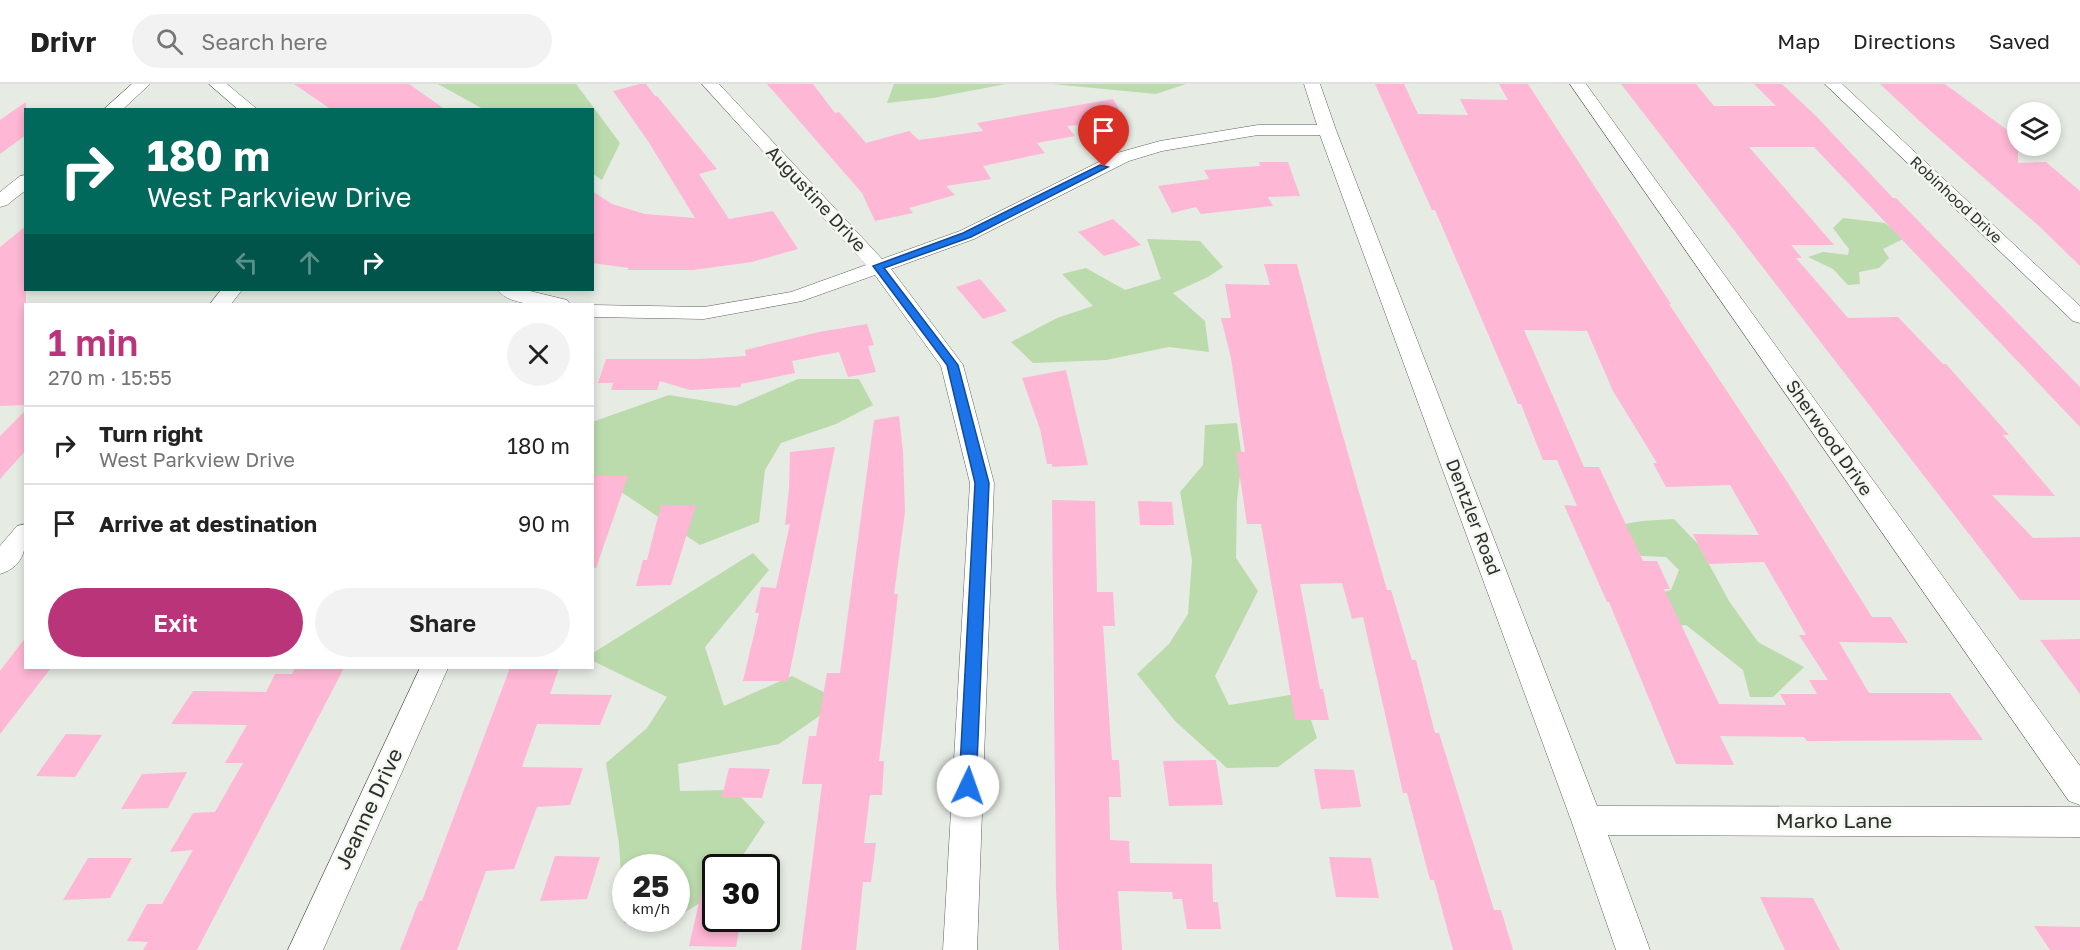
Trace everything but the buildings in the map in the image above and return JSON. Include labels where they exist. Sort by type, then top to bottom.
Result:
[{"type":"street","points":[[113,108],[141,84]]},
{"type":"street","points":[[217,84],[247,108]]},
{"type":"street","name":"Augustine Drive","points":[[710,84],[878,266],[952,365],[982,483],[960,950]]},
{"type":"street","name":"Dentzler Road","points":[[1312,84],[1327,130],[1587,820],[1633,950]]},
{"type":"street","name":"Sherwood Drive","points":[[1578,84],[2080,791]]},
{"type":"street","name":"Robinhood Drive","points":[[1833,84],[2080,317]]},
{"type":"street","points":[[594,314],[704,313],[795,297],[967,235],[1123,157],[1160,146],[1258,130],[1327,130]]},
{"type":"street","points":[[0,201],[24,182]]},
{"type":"street","points":[[221,303],[231,291]]},
{"type":"street","points":[[511,291],[536,300],[554,303]]},
{"type":"street","points":[[0,564],[24,535]]},
{"type":"street","name":"Jeanne Drive","points":[[305,950],[434,669]]},
{"type":"street","name":"Marko Lane","points":[[1587,820],[2080,822]]},
{"type":"green space","points":[[438,84],[576,84],[594,108],[481,108]]},
{"type":"green space","points":[[894,84],[1006,84],[933,98],[887,103]]},
{"type":"green space","points":[[1052,84],[1186,84],[1156,94]]},
{"type":"green space","points":[[594,108],[620,143],[602,180],[594,175]]},
{"type":"green space","points":[[1843,218],[1885,223],[1905,238],[1883,249],[1889,258],[1879,268],[1859,272],[1860,284],[1848,285],[1833,269],[1808,257],[1823,252],[1848,255],[1849,249],[1833,228]]},
{"type":"green space","points":[[1147,239],[1200,241],[1223,267],[1208,277],[1173,293],[1205,321],[1209,352],[1169,347],[1106,360],[1033,363],[1011,342],[1057,318],[1093,306],[1062,274],[1086,268],[1125,290],[1161,279]]},
{"type":"green space","points":[[798,379],[859,379],[873,405],[836,424],[781,443],[765,470],[759,522],[700,545],[611,485],[594,486],[594,421],[669,395],[736,406]]},
{"type":"green space","points":[[1237,423],[1242,459],[1237,500],[1236,558],[1258,591],[1215,676],[1229,705],[1302,693],[1317,738],[1278,767],[1227,768],[1175,721],[1137,674],[1169,644],[1188,614],[1192,560],[1180,492],[1203,465],[1205,425]]},
{"type":"green space","points":[[1674,519],[1698,544],[1729,601],[1758,642],[1804,667],[1773,697],[1750,697],[1743,670],[1686,625],[1660,628],[1626,602],[1671,590],[1679,570],[1666,557],[1620,555],[1607,527],[1642,521]]},
{"type":"green space","points":[[753,553],[769,570],[705,647],[724,706],[792,676],[841,701],[779,744],[678,764],[680,791],[734,790],[765,822],[744,854],[702,854],[702,902],[690,909],[690,854],[620,854],[606,763],[647,728],[667,697],[594,661],[594,652]]},
{"type":"route","points":[[968,786],[982,483],[952,365],[878,266],[967,235],[1104,167]]}]
